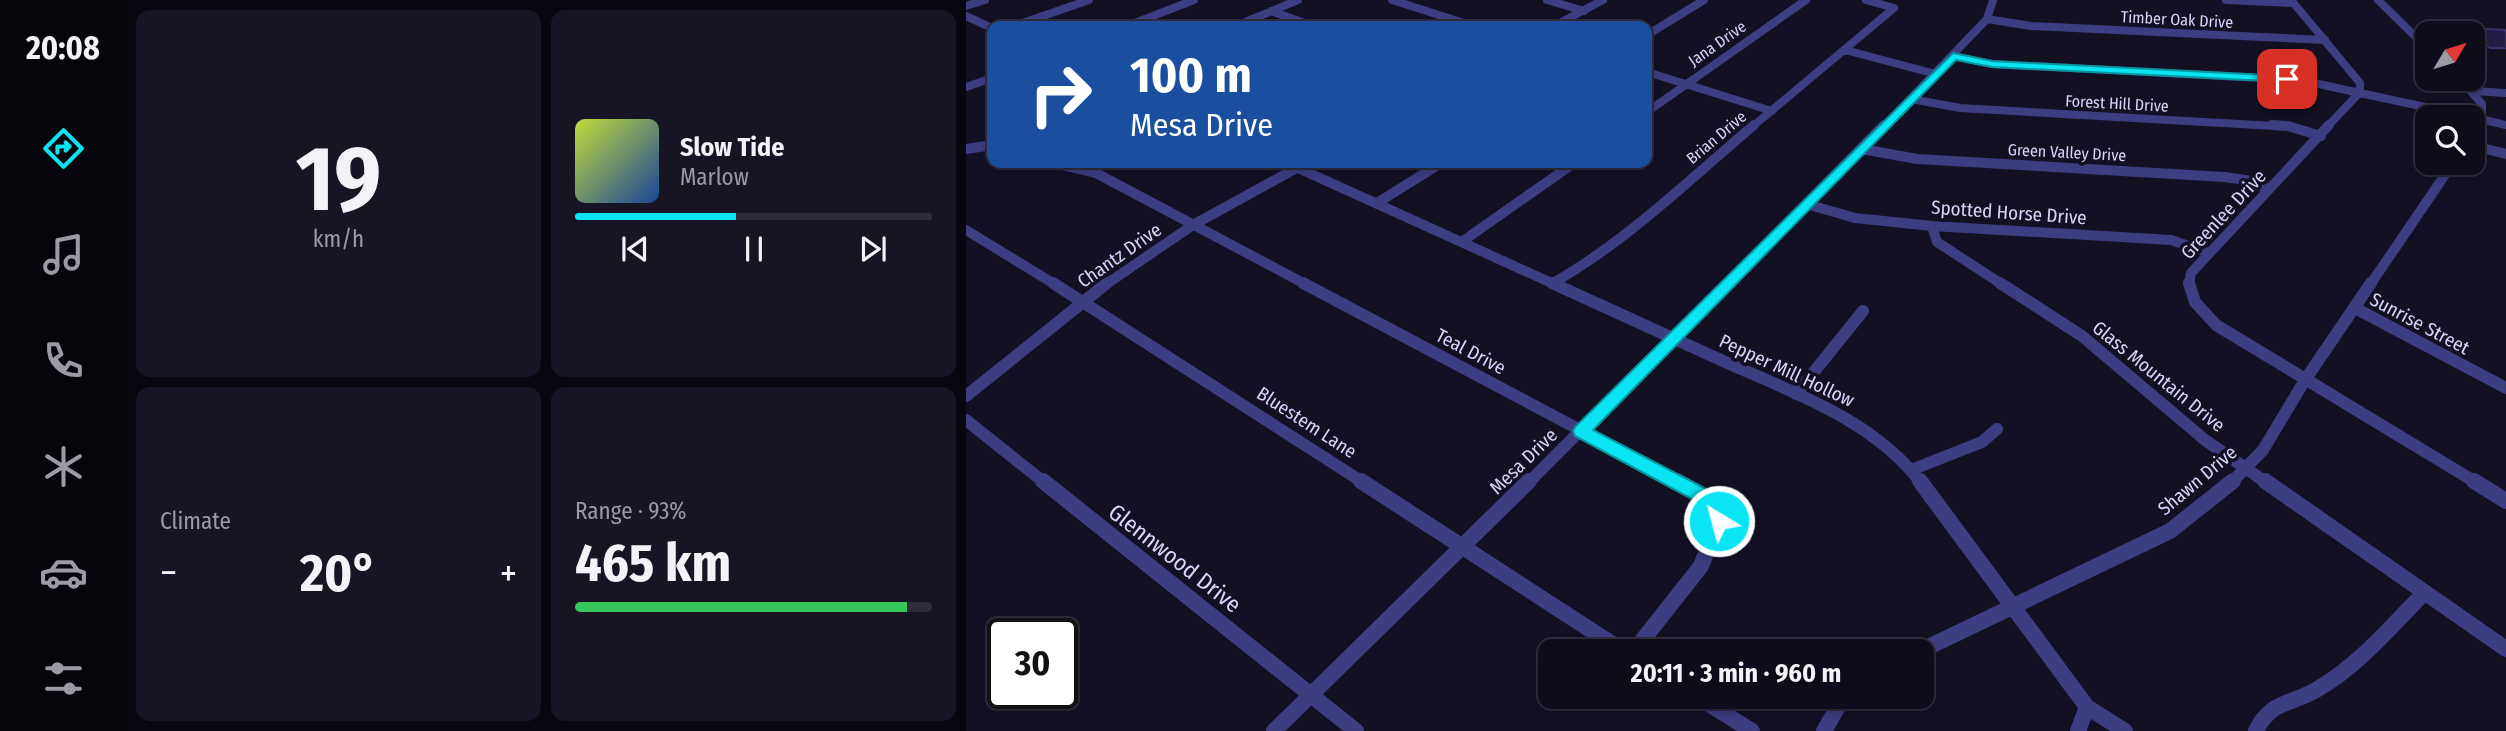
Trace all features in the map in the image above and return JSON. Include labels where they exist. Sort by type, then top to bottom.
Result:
[{"type":"street","points":[[966,6],[985,0]]},
{"type":"street","points":[[1028,21],[1089,0]]},
{"type":"street","points":[[1140,21],[1194,0]]},
{"type":"street","points":[[1248,21],[1298,0]]},
{"type":"street","points":[[1392,0],[1457,21]]},
{"type":"street","points":[[1547,0],[1584,11]]},
{"type":"street","points":[[1564,21],[1604,0]]},
{"type":"street","points":[[1652,32],[1704,0]]},
{"type":"street","name":"Jana Drive","points":[[1652,108],[1806,0]]},
{"type":"street","name":"Brian Drive","points":[[1553,283],[1615,242],[1846,50],[1892,7],[1866,0]]},
{"type":"street","name":"Mesa Drive","points":[[1275,731],[1581,431],[1936,74],[1987,19],[1993,0]]},
{"type":"street","points":[[2226,0],[2292,2],[2360,83],[2360,92]]},
{"type":"street","points":[[2378,0],[2415,36]]},
{"type":"street","points":[[1271,11],[1299,21]]},
{"type":"street","points":[[966,16],[987,26]]},
{"type":"street","name":"Timber Oak Drive","points":[[1987,19],[2031,26],[2325,40]]},
{"type":"street","points":[[1846,50],[1936,74]]},
{"type":"street","points":[[1953,56],[1992,64],[2300,80],[2418,105]]},
{"type":"street","points":[[1652,74],[1772,111]]},
{"type":"street","points":[[966,87],[987,80]]},
{"type":"street","points":[[2473,91],[2506,93]]},
{"type":"street","points":[[2473,91],[2481,101],[2480,105]]},
{"type":"street","name":"Greenlee Drive","points":[[2360,92],[2191,273],[2189,293],[2194,304],[2216,325],[2506,501]]},
{"type":"street","name":"Forest Hill Drive","points":[[1911,99],[1960,108],[2288,126],[2321,136]]},
{"type":"street","points":[[2485,120],[2506,125]]},
{"type":"street","points":[[966,149],[987,146]]},
{"type":"street","name":"Green Valley Drive","points":[[1862,149],[1917,159],[2224,177],[2246,180],[2269,189]]},
{"type":"street","points":[[2485,149],[2506,154]]},
{"type":"street","name":"Teal Drive","points":[[1074,168],[1096,173],[1704,496],[1719,521],[1701,566],[1643,639]]},
{"type":"street","name":"Chantz Drive","points":[[966,396],[1119,274],[1193,225],[1290,168]]},
{"type":"street","name":"Pepper Mill Hollow","points":[[1305,168],[1796,394],[1865,430],[1911,470],[2087,708],[2125,731]]},
{"type":"street","points":[[1377,203],[1433,168]]},
{"type":"street","points":[[1463,241],[1567,168]]},
{"type":"street","name":"Shawn Drive","points":[[1934,645],[2015,608],[2170,531],[2188,520],[2247,470],[2263,450],[2305,380],[2445,175]]},
{"type":"street","name":"Spotted Horse Drive","points":[[1806,204],[1855,218],[1933,226],[2171,240],[2209,253]]},
{"type":"street","name":"Glass Mountain Drive","points":[[1933,226],[1937,242],[2082,336],[2173,415],[2247,470],[2506,649]]},
{"type":"street","name":"Bluestem Lane","points":[[966,230],[1084,302],[1604,639]]},
{"type":"street","name":"Sunrise Street","points":[[2355,308],[2506,388]]},
{"type":"street","points":[[1796,394],[1863,312]]},
{"type":"street","name":"Glennwood Drive","points":[[966,420],[1356,731]]},
{"type":"street","points":[[1911,470],[1982,442],[1997,429]]},
{"type":"street","points":[[2256,731],[2262,716],[2273,707],[2313,692],[2352,666],[2424,593]]},
{"type":"street","points":[[2078,731],[2087,708]]},
{"type":"street","points":[[1717,709],[1752,731]]},
{"type":"street","points":[[1824,731],[1837,709]]},
{"type":"building","points":[[2485,29],[2506,30],[2506,48],[2490,48],[2485,44]]},
{"type":"route","points":[[1719,521],[1704,496],[1581,431],[1953,56],[1992,64],[2287,79]]}]
